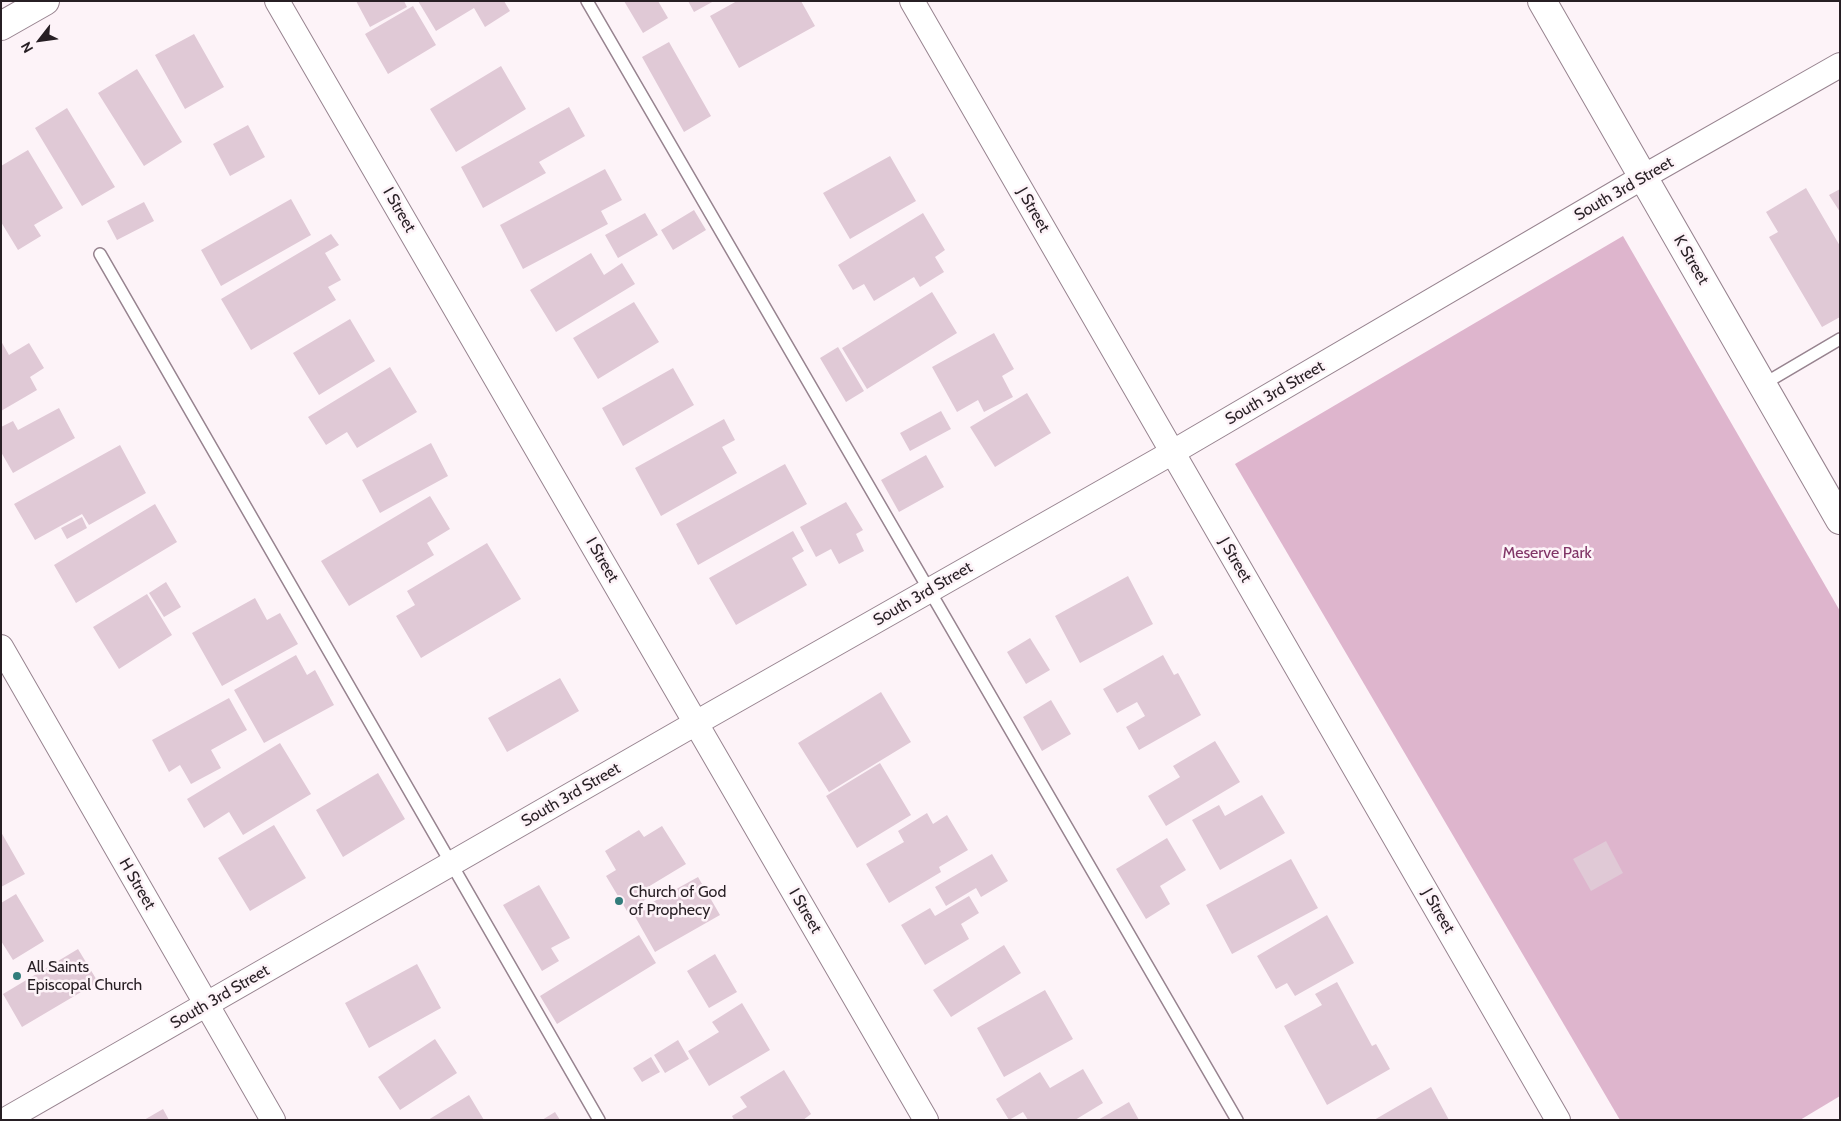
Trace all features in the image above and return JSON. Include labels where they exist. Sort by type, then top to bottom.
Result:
[{"type":"street","points":[[1,26],[45,1]]},
{"type":"street","name":"I Street","points":[[278,1],[926,1120]]},
{"type":"street","name":"J Street","points":[[912,1],[1558,1120]]},
{"type":"street","name":"K Street","points":[[1542,1],[1840,520]]},
{"type":"street","name":"South 3rd Street","points":[[5,1120],[696,723],[1173,452],[1643,177],[1840,66]]},
{"type":"street","name":"H Street","points":[[1,647],[273,1120]]},
{"type":"lane","points":[[587,1],[1237,1120]]},
{"type":"lane","points":[[100,254],[599,1120]]},
{"type":"lane","points":[[1762,384],[1840,339]]},
{"type":"green space","name":"Meserve Park","points":[[1623,236],[1840,611],[1840,1096],[1800,1120],[1620,1120],[1235,464]]},
{"type":"building","points":[[356,1],[404,1],[407,7],[370,27]]},
{"type":"building","points":[[418,1],[504,1],[510,11],[485,27],[474,8],[436,31]]},
{"type":"building","points":[[624,1],[658,1],[668,18],[643,33]]},
{"type":"building","points":[[688,1],[714,1],[694,12]]},
{"type":"building","points":[[737,1],[801,1],[815,26],[739,68],[710,16]]},
{"type":"building","points":[[413,6],[436,45],[388,74],[365,34]]},
{"type":"building","points":[[194,34],[224,87],[185,109],[155,55]]},
{"type":"building","points":[[669,42],[711,116],[684,132],[642,57]]},
{"type":"building","points":[[501,66],[526,109],[456,152],[430,109]]},
{"type":"building","points":[[137,69],[182,142],[144,166],[98,93]]},
{"type":"building","points":[[569,107],[585,136],[539,162],[546,173],[483,208],[461,167]]},
{"type":"building","points":[[67,108],[115,187],[82,206],[35,128]]},
{"type":"building","points":[[248,125],[265,157],[230,176],[213,144]]},
{"type":"building","points":[[28,150],[63,208],[34,225],[41,236],[18,250],[1,222],[1,166]]},
{"type":"building","points":[[890,156],[916,201],[850,239],[823,193]]},
{"type":"building","points":[[605,169],[622,200],[601,211],[608,224],[523,269],[500,225]]},
{"type":"building","points":[[1806,188],[1840,246],[1840,317],[1822,327],[1769,237],[1778,232],[1766,212]]},
{"type":"building","points":[[1840,189],[1840,212],[1829,195]]},
{"type":"building","points":[[291,199],[311,235],[221,286],[201,250]]},
{"type":"building","points":[[144,202],[154,221],[117,240],[107,221]]},
{"type":"building","points":[[694,210],[706,230],[673,250],[661,230]]},
{"type":"building","points":[[645,213],[658,235],[618,258],[605,235]]},
{"type":"building","points":[[923,213],[945,250],[935,257],[944,272],[920,287],[914,277],[874,301],[864,284],[853,290],[838,265]]},
{"type":"building","points":[[331,234],[339,245],[325,253],[341,280],[328,287],[336,300],[251,350],[221,299]]},
{"type":"building","points":[[591,253],[604,275],[622,263],[635,284],[556,332],[530,290]]},
{"type":"building","points":[[932,292],[957,333],[867,389],[842,348]]},
{"type":"building","points":[[634,302],[659,342],[598,379],[573,338]]},
{"type":"building","points":[[350,319],[375,361],[319,395],[293,353]]},
{"type":"building","points":[[994,333],[1014,369],[1002,376],[1013,397],[984,412],[978,400],[957,412],[932,367]]},
{"type":"building","points":[[1,341],[9,355],[29,343],[44,368],[30,377],[37,390],[1,411]]},
{"type":"building","points":[[838,347],[864,391],[846,402],[820,358]]},
{"type":"building","points":[[390,367],[417,412],[357,448],[347,432],[326,445],[308,417]]},
{"type":"building","points":[[673,368],[694,405],[623,446],[602,408]]},
{"type":"building","points":[[1027,393],[1051,433],[995,467],[970,427]]},
{"type":"building","points":[[59,408],[75,438],[13,473],[1,452],[1,427],[13,421],[18,430]]},
{"type":"building","points":[[941,411],[951,429],[910,451],[900,433]]},
{"type":"building","points":[[724,419],[735,440],[722,447],[737,473],[661,516],[635,468]]},
{"type":"building","points":[[431,443],[448,476],[380,513],[362,480]]},
{"type":"building","points":[[120,445],[146,493],[89,525],[82,514],[35,540],[14,504]]},
{"type":"building","points":[[926,455],[944,487],[899,512],[881,480]]},
{"type":"building","points":[[785,464],[807,504],[698,565],[676,524]]},
{"type":"building","points":[[430,496],[450,529],[427,543],[434,555],[349,606],[321,561]]},
{"type":"building","points":[[846,502],[863,530],[856,534],[864,551],[839,564],[831,549],[816,557],[800,527]]},
{"type":"building","points":[[155,504],[177,542],[76,603],[54,565]]},
{"type":"building","points":[[82,517],[87,528],[67,539],[61,528]]},
{"type":"building","points":[[793,531],[804,551],[792,558],[807,585],[736,625],[709,578]]},
{"type":"building","points":[[487,543],[521,599],[421,658],[396,616],[415,605],[407,591]]},
{"type":"building","points":[[1128,576],[1153,624],[1080,663],[1055,616]]},
{"type":"building","points":[[166,582],[181,607],[164,617],[149,593]]},
{"type":"building","points":[[147,594],[172,635],[119,669],[93,627]]},
{"type":"building","points":[[255,598],[267,620],[280,613],[298,644],[222,686],[192,633]]},
{"type":"building","points":[[1030,638],[1050,670],[1026,684],[1007,652]]},
{"type":"building","points":[[296,655],[307,675],[315,670],[334,705],[264,743],[234,690]]},
{"type":"building","points":[[1163,655],[1174,675],[1178,673],[1201,715],[1139,750],[1126,727],[1145,716],[1137,702],[1117,713],[1103,689]]},
{"type":"building","points":[[560,678],[579,711],[507,752],[488,718]]},
{"type":"building","points":[[881,692],[911,742],[829,792],[798,743]]},
{"type":"building","points":[[229,698],[247,730],[211,750],[221,768],[191,784],[180,765],[169,772],[152,740]]},
{"type":"building","points":[[1051,700],[1071,734],[1042,751],[1023,717]]},
{"type":"building","points":[[1215,741],[1240,782],[1166,826],[1148,796],[1180,777],[1173,766]]},
{"type":"building","points":[[280,743],[311,794],[243,835],[229,812],[204,828],[187,799]]},
{"type":"building","points":[[880,763],[911,815],[857,848],[826,796]]},
{"type":"building","points":[[378,773],[405,819],[343,857],[316,810]]},
{"type":"building","points":[[1262,795],[1285,833],[1220,870],[1192,820],[1219,805],[1225,816]]},
{"type":"building","points":[[927,813],[933,824],[947,815],[968,850],[939,867],[941,872],[889,903],[866,864],[904,842],[898,831]]},
{"type":"building","points":[[274,825],[306,878],[250,911],[218,858]]},
{"type":"building","points":[[662,826],[686,864],[643,890],[648,898],[627,911],[606,876],[616,870],[605,851],[639,830],[644,837]]},
{"type":"building","points":[[1,832],[25,874],[1,887]]},
{"type":"building","points":[[1167,838],[1186,870],[1160,886],[1170,904],[1146,919],[1116,869]]},
{"type":"building","points":[[1606,841],[1623,873],[1591,891],[1573,859]]},
{"type":"building","points":[[992,854],[1008,881],[981,897],[976,888],[946,906],[935,887]]},
{"type":"building","points":[[1291,859],[1318,908],[1232,954],[1206,905]]},
{"type":"building","points":[[698,877],[720,915],[655,952],[633,913]]},
{"type":"building","points":[[539,885],[570,938],[551,948],[559,961],[542,971],[503,905]]},
{"type":"building","points":[[16,894],[44,941],[13,960],[1,941],[1,903]]},
{"type":"building","points":[[969,896],[979,913],[961,924],[969,939],[925,965],[901,925],[930,908],[935,916]]},
{"type":"building","points":[[1327,915],[1354,963],[1295,996],[1287,983],[1276,989],[1257,956]]},
{"type":"building","points":[[639,935],[656,963],[557,1024],[540,996]]},
{"type":"building","points":[[1004,945],[1021,973],[951,1017],[933,990]]},
{"type":"building","points":[[78,949],[98,982],[22,1027],[3,994]]},
{"type":"building","points":[[715,954],[737,992],[709,1008],[687,971]]},
{"type":"building","points":[[417,964],[441,1008],[369,1048],[345,1003]]},
{"type":"building","points":[[1337,982],[1372,1046],[1376,1044],[1390,1069],[1327,1105],[1284,1026],[1322,1005],[1315,994]]},
{"type":"building","points":[[1045,990],[1073,1039],[1004,1077],[977,1028]]},
{"type":"building","points":[[742,1003],[770,1050],[709,1086],[688,1051],[719,1032],[712,1022]]},
{"type":"building","points":[[435,1039],[457,1073],[400,1110],[378,1077]]},
{"type":"building","points":[[678,1040],[689,1059],[665,1073],[654,1055]]},
{"type":"building","points":[[651,1057],[660,1072],[642,1082],[633,1068]]},
{"type":"building","points":[[1083,1069],[1103,1103],[1075,1120],[1028,1120],[1023,1112],[1009,1120],[996,1099],[1040,1072],[1050,1088]]},
{"type":"building","points":[[784,1070],[811,1114],[803,1120],[734,1120],[732,1116],[747,1107],[740,1097]]},
{"type":"building","points":[[1431,1087],[1449,1120],[1374,1120]]},
{"type":"building","points":[[469,1095],[484,1120],[428,1120]]},
{"type":"building","points":[[1129,1102],[1139,1120],[1098,1120]]},
{"type":"building","points":[[163,1109],[169,1120],[144,1120]]},
{"type":"building","points":[[555,1112],[560,1120],[542,1120]]},
{"type":"place","name":"Church of God of Prophecy","points":[[619,901]]},
{"type":"place","name":"All Saints Episcopal Church","points":[[17,976]]}]
